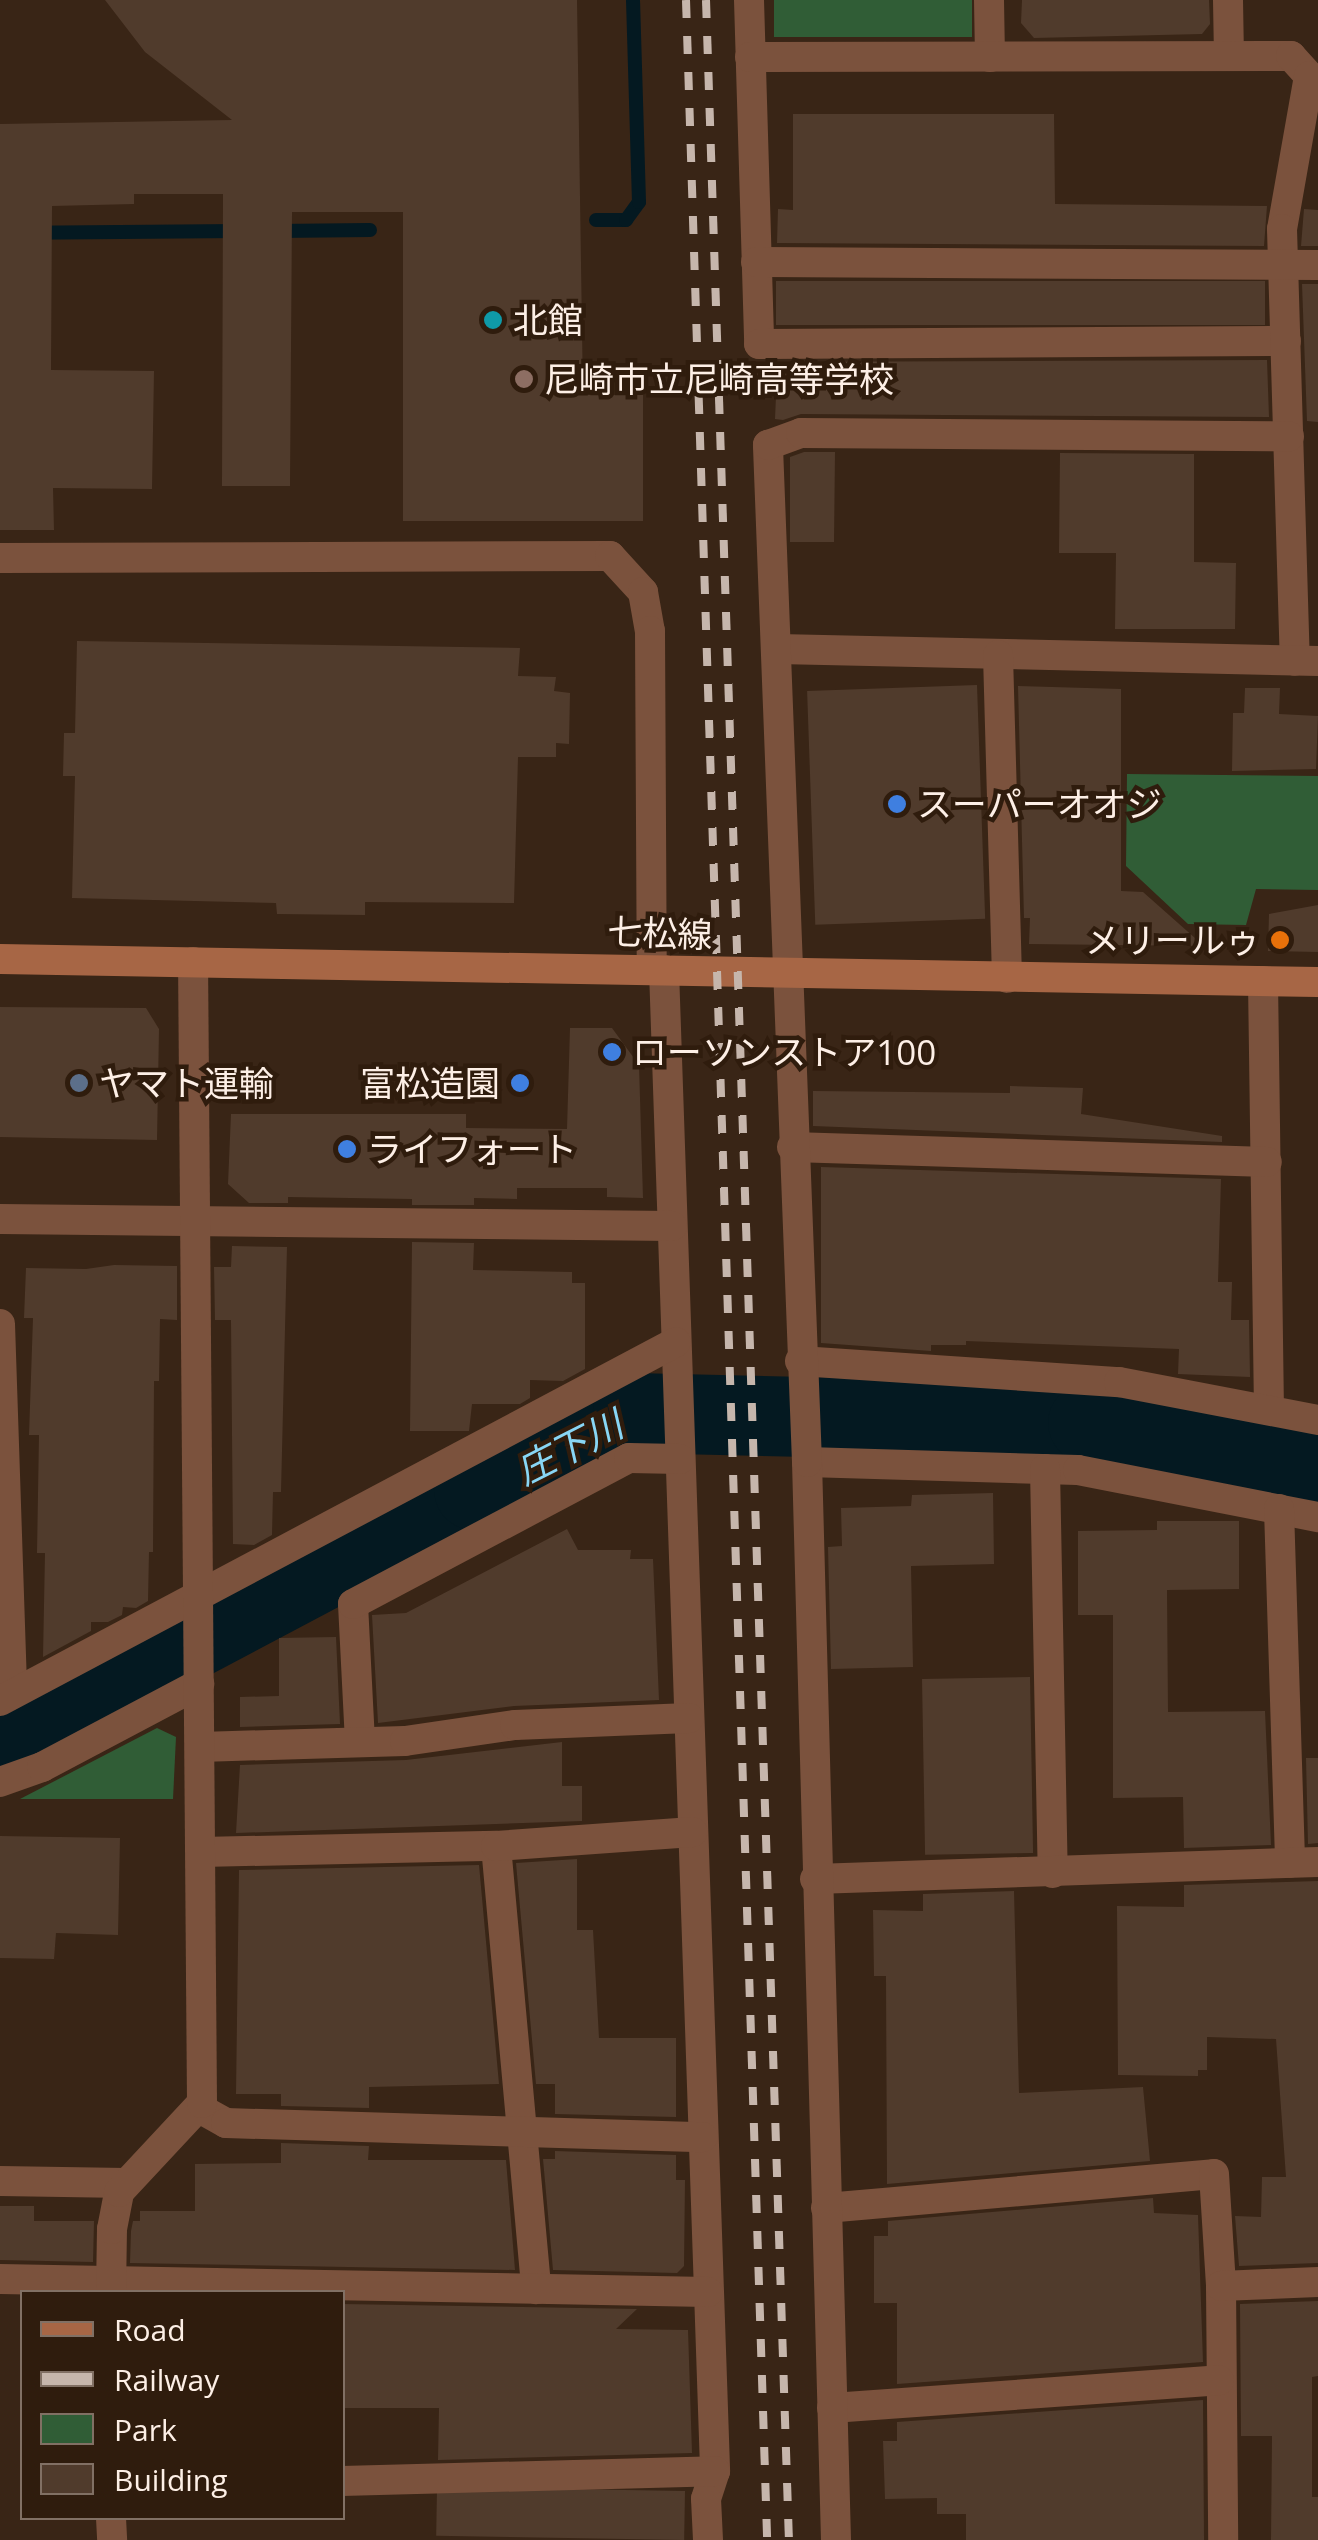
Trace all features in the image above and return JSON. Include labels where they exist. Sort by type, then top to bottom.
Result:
[{"type":"street","points":[[749,0],[758,344],[1286,341]]},
{"type":"street","points":[[989,0],[990,57]]},
{"type":"street","points":[[1228,0],[1229,56]]},
{"type":"street","points":[[750,58],[1290,56],[1310,76],[1282,228],[1289,436],[1306,661],[778,649]]},
{"type":"street","points":[[756,262],[1318,265]]},
{"type":"street","points":[[836,2540],[806,1454],[768,445],[801,432],[1289,436]]},
{"type":"street","points":[[0,558],[396,553],[610,556],[643,592],[650,631],[658,970],[672,1226],[715,2472],[706,2499],[708,2540]]},
{"type":"street","points":[[998,655],[1007,978]]},
{"type":"street","name":"七松線","points":[[0,959],[658,970],[785,976],[1318,982]]},
{"type":"street","points":[[111,2287],[114,2208],[126,2182],[202,2103],[193,962]]},
{"type":"street","points":[[1263,982],[1269,1410]]},
{"type":"street","points":[[792,1146],[1267,1162]]},
{"type":"street","points":[[0,1218],[672,1226]]},
{"type":"street","points":[[0,1324],[6,1698],[198,1602],[676,1342]]},
{"type":"street","points":[[801,1372],[1119,1382],[1318,1420]]},
{"type":"street","points":[[360,1742],[352,1604],[629,1458],[680,1451]]},
{"type":"street","points":[[806,1454],[1078,1470],[1318,1517]]},
{"type":"street","points":[[1045,1468],[1053,1872]]},
{"type":"street","points":[[815,1879],[1304,1863],[1279,1509]]},
{"type":"street","points":[[0,1782],[42,1767],[199,1678]]},
{"type":"street","points":[[200,1747],[360,1742],[515,1725],[689,1718]]},
{"type":"street","points":[[201,1852],[496,1846],[693,1832]]},
{"type":"street","points":[[496,1846],[536,2290]]},
{"type":"street","points":[[198,2108],[226,2124],[703,2136]]},
{"type":"street","points":[[826,2208],[1214,2174],[1221,2286],[1223,2540]]},
{"type":"street","points":[[0,2181],[126,2182]]},
{"type":"street","points":[[0,2279],[111,2287],[708,2292]]},
{"type":"street","points":[[1221,2286],[1318,2282]]},
{"type":"street","points":[[832,2408],[1219,2380]]},
{"type":"street","points":[[345,2481],[715,2472]]},
{"type":"green space","points":[[774,0],[972,0],[972,37],[774,37]]},
{"type":"green space","points":[[1127,774],[1318,776],[1318,890],[1256,889],[1246,925],[1188,924],[1126,866]]},
{"type":"green space","points":[[157,1728],[176,1737],[173,1799],[20,1799]]},
{"type":"building","name":"尼崎市立尼崎高等学校","points":[[105,0],[577,0],[583,395],[643,395],[643,521],[403,521],[403,212],[292,212],[290,486],[222,486],[223,194],[134,194],[134,204],[52,206],[51,370],[154,371],[152,489],[53,488],[54,530],[0,530],[0,124],[232,120],[145,52]]},
{"type":"building","points":[[1022,0],[1209,0],[1210,24],[1202,34],[1034,38],[1021,23]]},
{"type":"building","points":[[793,114],[1054,114],[1055,204],[1267,206],[1264,246],[777,243],[778,209],[793,210]]},
{"type":"building","points":[[1304,209],[1318,210],[1318,246],[1301,246]]},
{"type":"building","points":[[776,281],[1265,281],[1265,325],[776,325]]},
{"type":"building","points":[[1302,284],[1318,284],[1318,422],[1307,421]]},
{"type":"building","points":[[1267,360],[1269,417],[801,414],[783,420],[775,419],[776,396],[752,395],[754,362]]},
{"type":"building","points":[[804,452],[835,452],[834,542],[790,542],[790,457]]},
{"type":"building","points":[[1060,453],[1194,454],[1194,562],[1236,563],[1235,629],[1115,629],[1116,553],[1059,553]]},
{"type":"building","points":[[77,641],[520,648],[518,676],[556,677],[554,691],[570,693],[569,744],[556,743],[556,757],[518,757],[514,903],[365,902],[365,915],[277,914],[276,903],[72,898],[75,776],[63,776],[64,733],[75,733]]},
{"type":"building","name":"スーパーオオジ","points":[[977,685],[985,919],[815,925],[807,691]]},
{"type":"building","points":[[1018,686],[1121,689],[1121,891],[1143,892],[1204,946],[1029,944],[1030,918],[1024,918]]},
{"type":"building","points":[[1245,688],[1280,688],[1279,714],[1318,716],[1316,769],[1232,771],[1233,713],[1244,713]]},
{"type":"building","points":[[1318,905],[1318,952],[1268,951],[1269,914]]},
{"type":"building","name":"ヤマト運輸","points":[[0,1007],[146,1008],[159,1029],[157,1140],[0,1137]]},
{"type":"building","points":[[570,1028],[612,1028],[639,1065],[643,1198],[607,1197],[607,1188],[517,1188],[517,1199],[474,1198],[474,1205],[412,1205],[412,1199],[288,1197],[288,1203],[249,1203],[228,1184],[231,1114],[466,1114],[466,1128],[567,1129]]},
{"type":"building","points":[[1010,1086],[1083,1088],[1081,1114],[1222,1136],[1222,1142],[813,1126],[813,1091],[1010,1093]]},
{"type":"building","points":[[821,1167],[1221,1179],[1218,1282],[1232,1282],[1231,1320],[1249,1320],[1250,1377],[1178,1374],[1179,1349],[966,1341],[966,1345],[931,1345],[931,1351],[821,1343]]},
{"type":"building","points":[[412,1242],[474,1243],[473,1270],[572,1272],[572,1283],[585,1283],[585,1369],[563,1381],[530,1380],[530,1398],[520,1404],[472,1404],[469,1431],[410,1431]]},
{"type":"building","points":[[232,1246],[287,1247],[281,1492],[273,1492],[272,1535],[254,1545],[233,1544],[231,1320],[215,1320],[214,1267],[231,1267]]},
{"type":"building","points":[[114,1265],[177,1266],[177,1320],[160,1319],[159,1381],[154,1381],[153,1552],[149,1552],[148,1601],[136,1608],[123,1607],[122,1615],[108,1622],[91,1622],[91,1631],[43,1657],[45,1553],[37,1553],[39,1435],[29,1435],[33,1318],[24,1318],[26,1268],[86,1269]]},
{"type":"building","points":[[993,1493],[994,1564],[911,1566],[913,1667],[831,1669],[828,1547],[842,1546],[841,1508],[911,1506],[912,1495]]},
{"type":"building","points":[[1157,1521],[1239,1521],[1239,1589],[1167,1590],[1168,1712],[1265,1711],[1271,1845],[1184,1848],[1183,1797],[1113,1798],[1113,1615],[1078,1615],[1078,1531],[1157,1530]]},
{"type":"building","points":[[567,1529],[578,1550],[631,1550],[630,1559],[653,1559],[659,1700],[514,1706],[378,1723],[372,1615],[406,1613]]},
{"type":"building","points":[[336,1637],[340,1724],[240,1727],[240,1697],[279,1696],[279,1638]]},
{"type":"building","points":[[1030,1677],[1033,1853],[925,1855],[922,1679]]},
{"type":"building","points":[[562,1742],[562,1786],[582,1786],[582,1821],[236,1833],[240,1765],[406,1760]]},
{"type":"building","points":[[1306,1758],[1318,1758],[1318,1843],[1308,1844]]},
{"type":"building","points":[[0,1836],[120,1838],[118,1935],[56,1933],[54,1959],[0,1958]]},
{"type":"building","points":[[577,1859],[577,1930],[593,1930],[599,2038],[676,2038],[676,2117],[555,2114],[555,2084],[536,2084],[516,1863]]},
{"type":"building","points":[[479,1865],[499,2084],[369,2087],[369,2108],[281,2106],[281,2094],[236,2094],[239,1870]]},
{"type":"building","points":[[1318,1881],[1318,2263],[1239,2266],[1235,2216],[1261,2217],[1262,2177],[1286,2177],[1276,2039],[1207,2037],[1207,2070],[1198,2070],[1198,2076],[1118,2075],[1117,1906],[1184,1907],[1184,1885]]},
{"type":"building","points":[[1014,1891],[1019,2093],[1143,2087],[1150,2161],[887,2184],[886,1976],[874,1976],[873,1910],[923,1911],[923,1894]]},
{"type":"building","points":[[281,2143],[369,2146],[368,2160],[506,2160],[515,2270],[130,2263],[131,2231],[133,2221],[140,2221],[140,2211],[195,2211],[195,2164],[281,2163]]},
{"type":"building","points":[[555,2151],[676,2155],[676,2180],[685,2180],[684,2266],[677,2273],[553,2270],[543,2159],[555,2159]]},
{"type":"building","points":[[1153,2198],[1154,2213],[1198,2215],[1203,2362],[897,2384],[897,2303],[874,2303],[874,2236],[888,2236],[888,2221]]},
{"type":"building","points":[[0,2206],[34,2206],[34,2221],[94,2221],[93,2262],[0,2260]]},
{"type":"building","points":[[1318,2301],[1318,2376],[1312,2377],[1312,2497],[1318,2497],[1318,2540],[1271,2540],[1272,2436],[1241,2436],[1240,2304]]},
{"type":"building","points":[[345,2304],[637,2309],[616,2329],[688,2330],[692,2453],[438,2460],[439,2408],[345,2408]]},
{"type":"building","points":[[1203,2400],[1204,2540],[966,2540],[966,2514],[937,2514],[937,2498],[885,2499],[883,2441],[897,2441],[897,2422]]},
{"type":"building","points":[[437,2487],[685,2491],[684,2540],[436,2536]]},
{"type":"waterway","points":[[596,220],[626,220],[639,202],[633,0]]},
{"type":"waterway","points":[[276,231],[370,230]]},
{"type":"waterway","points":[[0,233],[239,231]]},
{"type":"waterway","name":"庄下川","points":[[0,1741],[474,1490],[633,1413],[1088,1423],[1318,1467]]},
{"type":"railway","points":[[686,0],[767,2540]]},
{"type":"railway","points":[[706,0],[789,2540]]},
{"type":"place","name":"北館","points":[[493,320]]},
{"type":"place","name":"尼崎市立尼崎高等学校","points":[[524,379]]},
{"type":"place","name":"スーパーオオジ","points":[[897,804]]},
{"type":"place","name":"メリールゥ","points":[[1280,940]]},
{"type":"place","name":"ローソンストア100","points":[[612,1052]]},
{"type":"place","name":"ヤマト運輸","points":[[79,1083]]},
{"type":"place","name":"富松造園","points":[[520,1083]]},
{"type":"place","name":"ライフォート","points":[[347,1149]]}]
